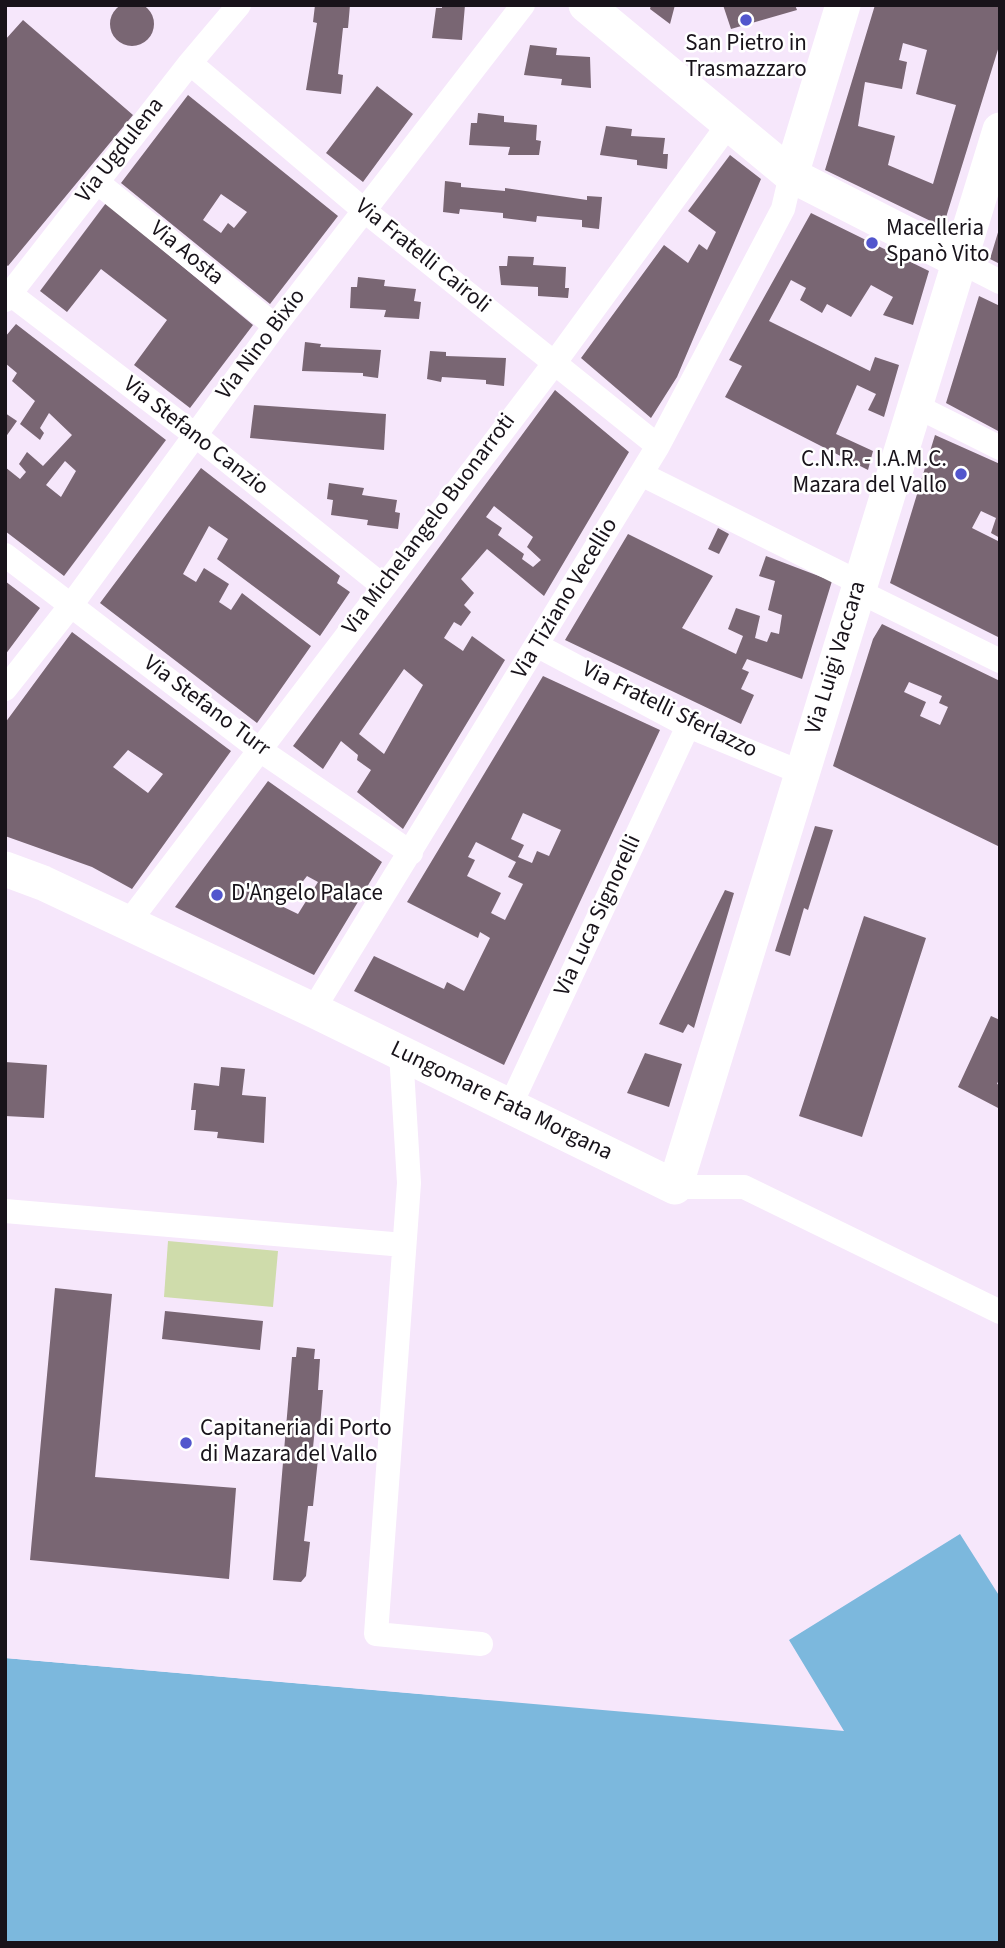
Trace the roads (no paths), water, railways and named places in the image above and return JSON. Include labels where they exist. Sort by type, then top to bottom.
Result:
[{"type":"main road","points":[[586,5],[791,175],[961,262]]},
{"type":"main road","points":[[791,175],[842,5]]},
{"type":"main road","name":"Via Luigi Vaccara","points":[[675,1187],[1000,130]]},
{"type":"main road","name":"Lungomare Fata Morgana","points":[[5,869],[313,1010],[675,1187]]},
{"type":"street","name":"Via Ugdulena","points":[[7,295],[239,5]]},
{"type":"street","name":"Via Nino Bixio","points":[[5,689],[72,604],[275,326],[366,212],[523,5]]},
{"type":"street","name":"Via Fratelli Cairoli","points":[[190,63],[366,212],[553,365],[658,446]]},
{"type":"street","name":"Via Michelangelo Buonarroti","points":[[128,923],[553,365],[728,125]]},
{"type":"street","name":"Via Tiziano Vecellio","points":[[313,1010],[658,446],[783,209],[791,175]]},
{"type":"street","name":"Via Aosta","points":[[97,182],[275,326]]},
{"type":"street","points":[[961,262],[1000,282]]},
{"type":"street","name":"Via Stefano Canzio","points":[[7,295],[195,435],[383,586]]},
{"type":"street","points":[[916,406],[1000,448]]},
{"type":"street","points":[[641,474],[1000,661]]},
{"type":"street","name":"Via Stefano Turr","points":[[5,555],[260,750],[411,853]]},
{"type":"street","name":"Via Fratelli Sferlazzo","points":[[538,646],[688,726],[802,773]]},
{"type":"street","name":"Via Luca Signorelli","points":[[510,1107],[688,726]]},
{"type":"street","points":[[401,1053],[409,1183],[376,1634],[481,1644]]},
{"type":"street","name":"Lungomare Fata Morgana","points":[[675,1187],[744,1187],[998,1308]]},
{"type":"street","points":[[5,1211],[404,1245]]},
{"type":"water","points":[[960,1534],[1000,1597],[1000,1943],[5,1943],[5,1658],[844,1731],[789,1640]]},
{"type":"place","name":"San Pietro in Trasmazzaro","points":[[746,20]]},
{"type":"place","name":"Macelleria Spanò Vito","points":[[872,243]]},
{"type":"place","name":"C.N.R. - I.A.M.C. Mazara del Vallo","points":[[961,474]]},
{"type":"place","name":"D'Angelo Palace","points":[[217,895]]},
{"type":"place","name":"Capitaneria di Porto di Mazara del Vallo","points":[[186,1443]]}]
